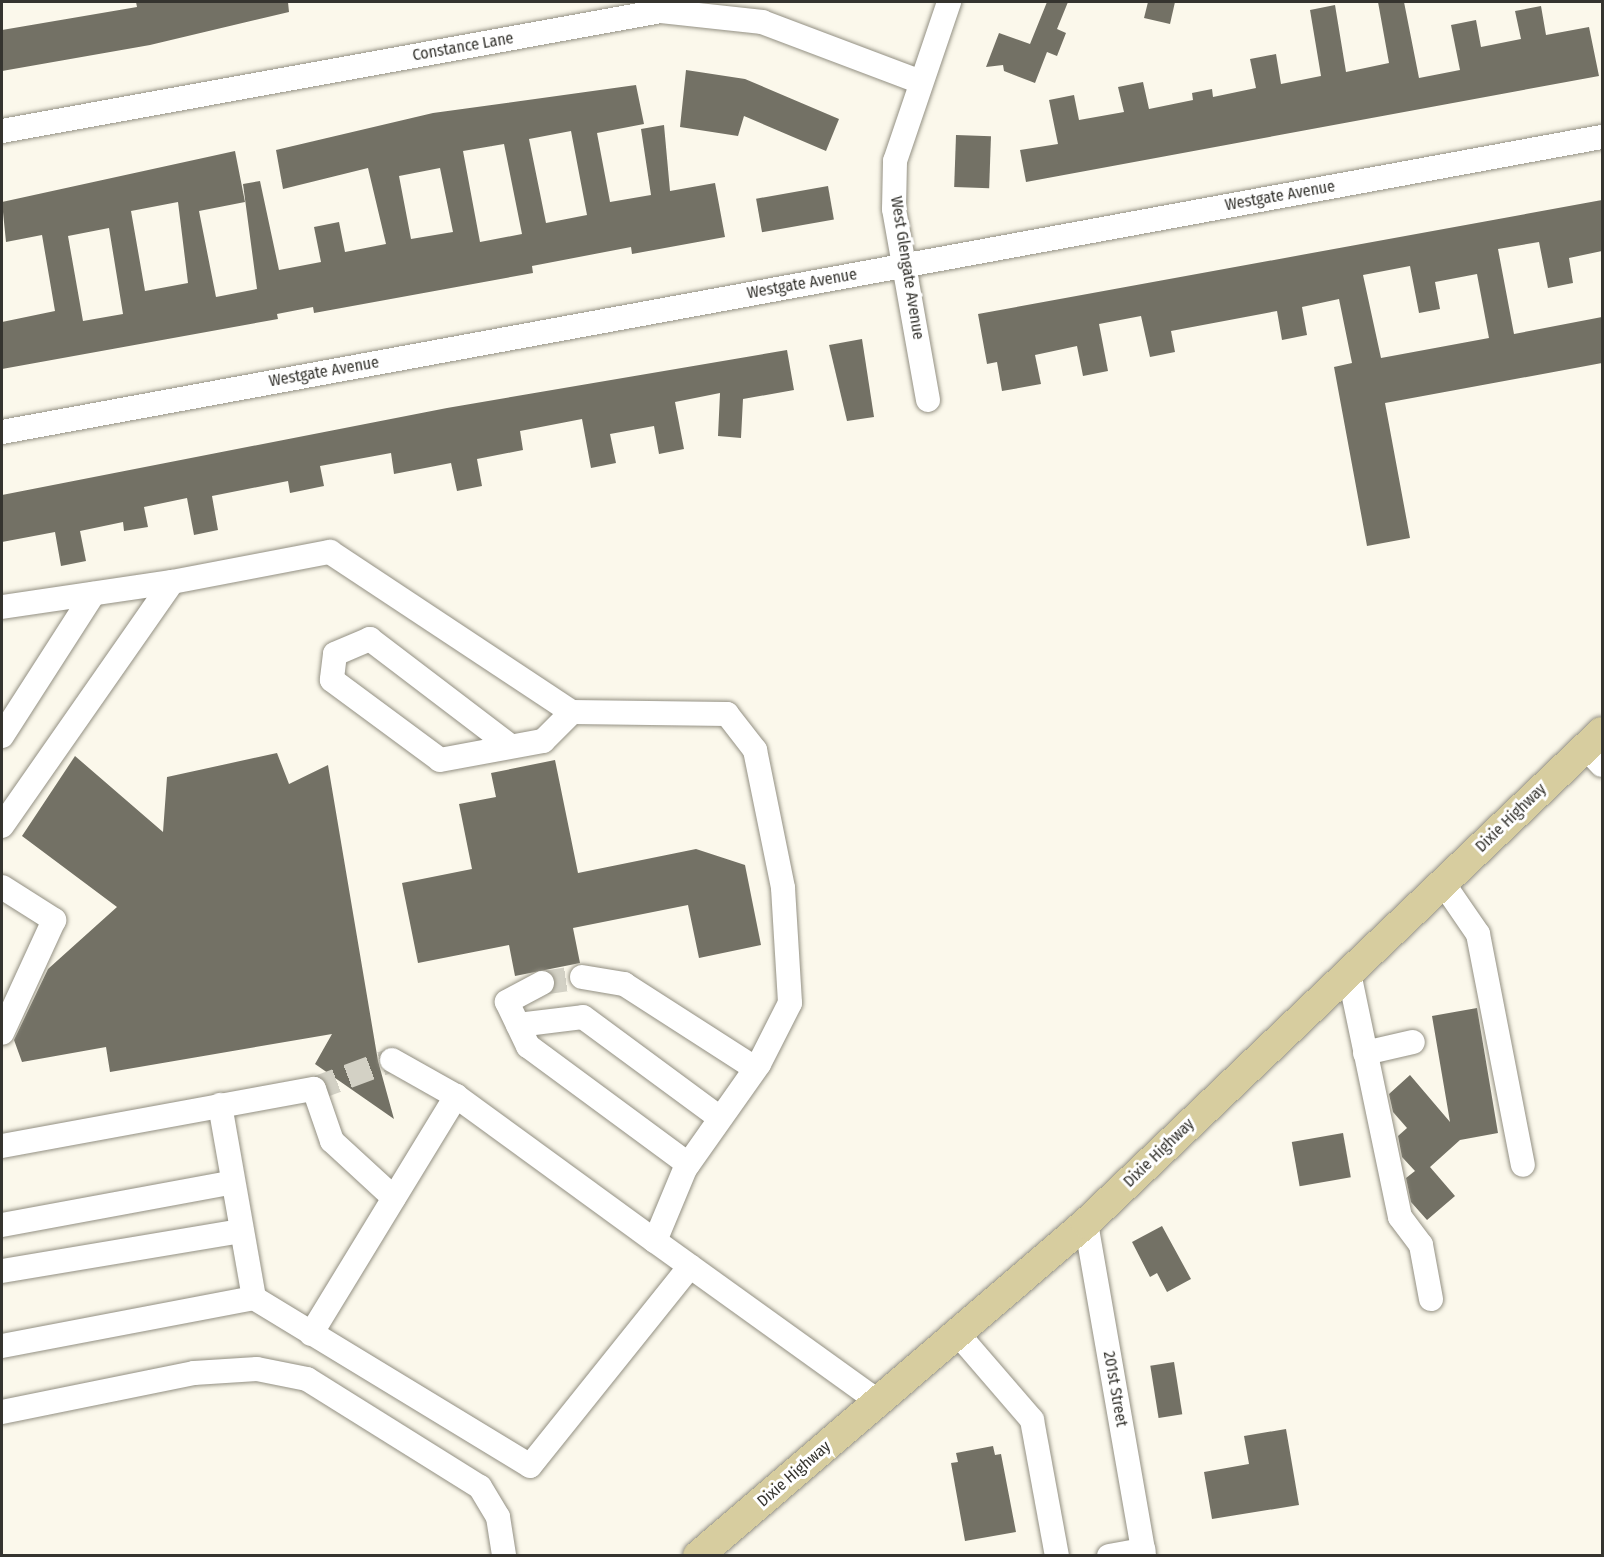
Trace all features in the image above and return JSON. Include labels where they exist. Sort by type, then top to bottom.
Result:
[{"type":"main road","name":"Dixie Highway","points":[[698,1556],[1086,1222],[1443,883],[1597,748]]},
{"type":"street","name":"West Glengate Avenue","points":[[928,400],[894,209],[895,161],[918,81],[949,2]]},
{"type":"street","name":"Constance Lane","points":[[2,132],[661,10],[762,22],[918,81]]},
{"type":"street","name":"Westgate Avenue","points":[[2,432],[1602,137]]},
{"type":"street","points":[[2,607],[172,582],[330,552],[572,712],[727,714],[755,750],[783,888],[790,1003],[756,1068],[688,1164],[655,1241]]},
{"type":"street","points":[[2,826],[172,582]]},
{"type":"street","points":[[2,736],[93,594]]},
{"type":"street","points":[[509,745],[370,639],[334,654],[332,680],[440,760],[509,745],[543,741],[572,712]]},
{"type":"street","points":[[1443,883],[1478,934],[1523,1165]]},
{"type":"street","points":[[2,1033],[54,920],[8,897]]},
{"type":"street","points":[[1349,973],[1400,1217],[1421,1245],[1431,1299]]},
{"type":"street","points":[[582,977],[624,984],[756,1068]]},
{"type":"street","points":[[542,983],[507,1002],[528,1046],[688,1164]]},
{"type":"street","points":[[518,1025],[583,1017],[720,1118]]},
{"type":"street","points":[[1365,1053],[1413,1042]]},
{"type":"street","points":[[392,1060],[456,1096],[878,1401]]},
{"type":"street","points":[[2,1146],[314,1089],[332,1141],[394,1198]]},
{"type":"street","points":[[311,1334],[456,1096]]},
{"type":"street","points":[[220,1105],[254,1298]]},
{"type":"street","points":[[2,1225],[233,1182]]},
{"type":"street","name":"201st Street","points":[[1086,1222],[1144,1553]]},
{"type":"street","points":[[2,1271],[242,1231]]},
{"type":"street","points":[[2,1346],[254,1298],[530,1466],[690,1266]]},
{"type":"street","points":[[957,1333],[1032,1420],[1057,1556]]},
{"type":"street","points":[[2,1412],[194,1373],[257,1369],[307,1379],[424,1447],[480,1487],[498,1517],[504,1556]]},
{"type":"street","points":[[1109,1556],[1144,1553]]},
{"type":"building","points":[[136,2],[288,2],[289,12],[150,45],[2,71],[2,30],[137,7]]},
{"type":"building","points":[[1047,2],[1068,2],[1057,29],[1066,33],[1057,56],[1047,52],[1035,83],[1004,71],[1003,65],[986,67],[999,33],[1030,44]]},
{"type":"building","points":[[1148,2],[1175,2],[1170,24],[1144,18]]},
{"type":"building","points":[[1378,2],[1404,2],[1419,78],[1460,70],[1451,25],[1476,20],[1481,47],[1521,39],[1515,11],[1541,6],[1546,35],[1589,27],[1599,76],[1026,182],[1020,150],[1058,144],[1049,100],[1074,95],[1079,120],[1124,112],[1118,87],[1143,82],[1149,109],[1193,100],[1192,93],[1212,89],[1213,97],[1256,88],[1250,59],[1276,54],[1281,84],[1321,76],[1310,10],[1335,5],[1346,72],[1389,63]]},
{"type":"building","points":[[686,70],[745,79],[839,119],[826,151],[744,116],[738,136],[680,127]]},
{"type":"building","points":[[636,85],[644,124],[597,133],[610,202],[651,195],[641,129],[664,125],[670,191],[715,183],[725,237],[632,254],[631,247],[532,266],[533,273],[314,313],[313,307],[277,314],[278,319],[2,369],[2,322],[55,311],[42,235],[6,242],[2,202],[235,151],[245,202],[199,211],[216,297],[257,289],[243,184],[260,181],[279,270],[321,262],[314,227],[339,222],[345,252],[386,244],[368,168],[283,189],[276,150],[433,113]],"holes":[[[571,131],[587,215],[546,223],[529,139]],[[504,144],[522,234],[480,242],[463,151]],[[440,168],[453,232],[411,239],[399,176]],[[178,202],[188,283],[145,291],[131,211]],[[109,228],[123,314],[83,321],[68,236]]]},
{"type":"building","points":[[956,135],[991,136],[989,188],[954,187]]},
{"type":"building","points":[[828,186],[834,219],[762,232],[756,199]]},
{"type":"building","points":[[1602,200],[1602,251],[1569,258],[1573,283],[1548,288],[1539,242],[1498,249],[1514,334],[1602,317],[1602,363],[1385,403],[1410,538],[1367,546],[1334,367],[1352,363],[1339,299],[1302,307],[1307,335],[1282,340],[1277,311],[1171,331],[1175,352],[1150,357],[1141,316],[1099,324],[1108,371],[1083,376],[1077,346],[1035,355],[1041,384],[1002,391],[997,362],[987,364],[978,314]],"holes":[[[1410,266],[1419,313],[1440,309],[1435,282],[1477,274],[1489,338],[1381,358],[1363,275]]]},
{"type":"building","points":[[862,339],[874,417],[847,421],[829,345]]},
{"type":"building","points":[[787,350],[794,390],[743,399],[741,438],[718,436],[720,393],[675,402],[684,449],[659,454],[654,426],[610,434],[616,463],[591,468],[582,419],[520,431],[523,450],[477,459],[482,486],[457,491],[451,463],[394,474],[391,453],[320,466],[324,486],[290,493],[288,481],[212,496],[218,530],[194,535],[187,498],[144,507],[148,527],[124,531],[123,522],[80,531],[86,561],[61,566],[55,532],[2,542],[2,495],[447,408]]},
{"type":"building","points":[[277,753],[289,784],[328,765],[378,1061],[394,1119],[315,1064],[332,1034],[110,1072],[106,1047],[22,1062],[14,1040],[48,969],[117,907],[22,836],[75,756],[163,832],[167,777]]},
{"type":"building","points":[[555,760],[578,873],[696,849],[745,865],[761,945],[699,958],[688,905],[573,928],[580,963],[515,976],[509,945],[418,963],[402,883],[472,869],[459,804],[496,797],[491,773]]},
{"type":"building","points":[[1477,1008],[1498,1133],[1460,1140],[1430,1167],[1455,1196],[1427,1220],[1411,1202],[1406,1178],[1415,1171],[1402,1157],[1398,1136],[1407,1128],[1393,1112],[1389,1094],[1410,1075],[1450,1122],[1432,1016]]},
{"type":"building","points":[[1343,1133],[1351,1177],[1300,1186],[1292,1142]]},
{"type":"building","points":[[1162,1226],[1191,1279],[1167,1292],[1157,1273],[1150,1277],[1132,1242]]},
{"type":"building","points":[[1174,1362],[1182,1414],[1159,1418],[1150,1366]]},
{"type":"building","points":[[1286,1429],[1299,1505],[1212,1519],[1204,1472],[1249,1464],[1244,1436]]},
{"type":"building","points":[[993,1446],[995,1455],[1001,1454],[1016,1532],[965,1541],[951,1463],[958,1462],[956,1453]]},
{"type":"tunnel","points":[[542,983],[582,977]]},
{"type":"tunnel","points":[[314,1089],[392,1060]]}]
